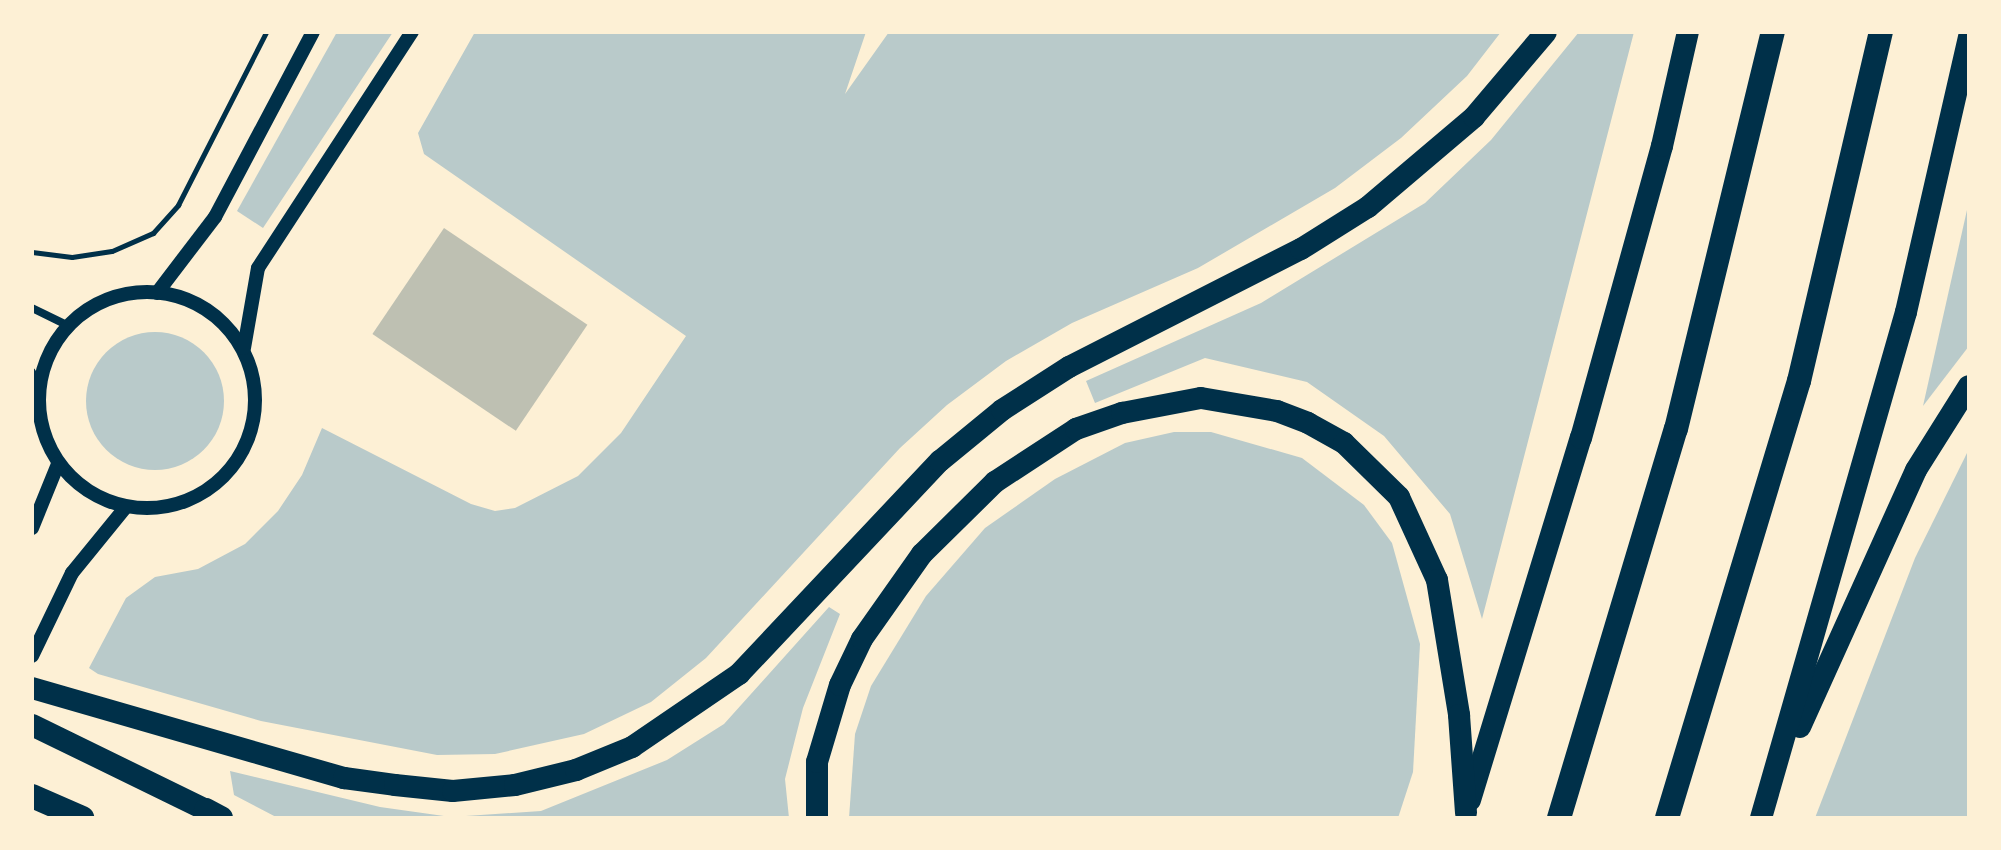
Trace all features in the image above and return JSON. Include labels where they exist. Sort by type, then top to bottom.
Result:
[{"type":"highway","points":[[32,688],[344,778],[453,791],[515,785],[576,770],[632,747],[739,674],[940,461],[1002,410],[1069,367],[1301,249],[1368,207],[1474,117],[1546,32]]},
{"type":"highway","points":[[1465,816],[1581,438],[1688,32]]},
{"type":"highway","points":[[1559,818],[1676,429],[1773,32]]},
{"type":"highway","points":[[1667,818],[1799,381],[1881,32]]},
{"type":"highway","points":[[1761,818],[1777,771],[1906,312],[1969,37]]},
{"type":"highway","points":[[1777,771],[1833,662],[1916,470],[1969,386]]},
{"type":"highway","points":[[817,818],[817,762],[840,685],[862,639],[922,554],[995,482],[1076,429],[1148,406],[1201,398],[1277,411],[1308,423],[1344,443],[1399,497],[1437,580],[1459,715],[1465,816]]},
{"type":"highway","points":[[32,725],[65,738],[213,814]]},
{"type":"highway","points":[[36,798],[82,818]]},
{"type":"street","points":[[157,293],[215,217],[313,32]]},
{"type":"street","points":[[244,348],[258,268],[412,32]]},
{"type":"street","points":[[32,372],[38,389],[42,430],[58,464],[90,494],[125,508],[157,509],[199,497],[232,470],[253,429],[256,384],[244,348],[202,304],[157,293],[105,299],[67,325],[51,349],[38,389]]},
{"type":"street","points":[[32,308],[67,325]]},
{"type":"street","points":[[32,528],[58,464]]},
{"type":"street","points":[[32,656],[72,573],[125,508]]},
{"type":"path","points":[[32,252],[72,257],[112,251],[153,233],[178,205],[266,32]]},
{"type":"shaded area","points":[[337,32],[393,32],[263,228],[237,211]]},
{"type":"shaded area","points":[[475,32],[866,32],[845,94],[889,32],[1501,32],[1467,76],[1401,138],[1335,188],[1198,268],[1072,323],[1006,361],[947,405],[900,448],[706,658],[651,702],[584,734],[495,754],[437,755],[261,721],[98,674],[89,668],[126,598],[155,577],[198,569],[245,544],[278,511],[302,475],[322,428],[471,504],[495,511],[515,508],[578,476],[621,433],[686,336],[424,154],[418,133]]},
{"type":"shaded area","points":[[1579,32],[1634,32],[1482,619],[1450,514],[1384,436],[1307,382],[1205,358],[1095,403],[1086,381],[1261,303],[1425,203],[1491,140]]},
{"type":"shaded area","points":[[1969,201],[1969,346],[1923,406]]},
{"type":"shaded area","points":[[155,332],[182,337],[204,352],[219,374],[224,401],[219,428],[204,450],[182,465],[155,470],[128,465],[106,450],[91,428],[86,401],[91,374],[106,352],[128,337]]},
{"type":"shaded area","points":[[1174,432],[1211,432],[1302,458],[1364,505],[1392,543],[1420,644],[1413,772],[1398,818],[849,818],[855,734],[871,686],[926,596],[985,528],[1055,479],[1125,443]]},
{"type":"shaded area","points":[[1969,449],[1969,818],[1815,818],[1915,558]]},
{"type":"shaded area","points":[[829,607],[840,614],[803,708],[785,779],[789,818],[278,818],[234,795],[230,771],[380,807],[451,817],[541,811],[667,760],[724,724]]},
{"type":"building","points":[[444,228],[587,325],[516,431],[372,334]]}]
